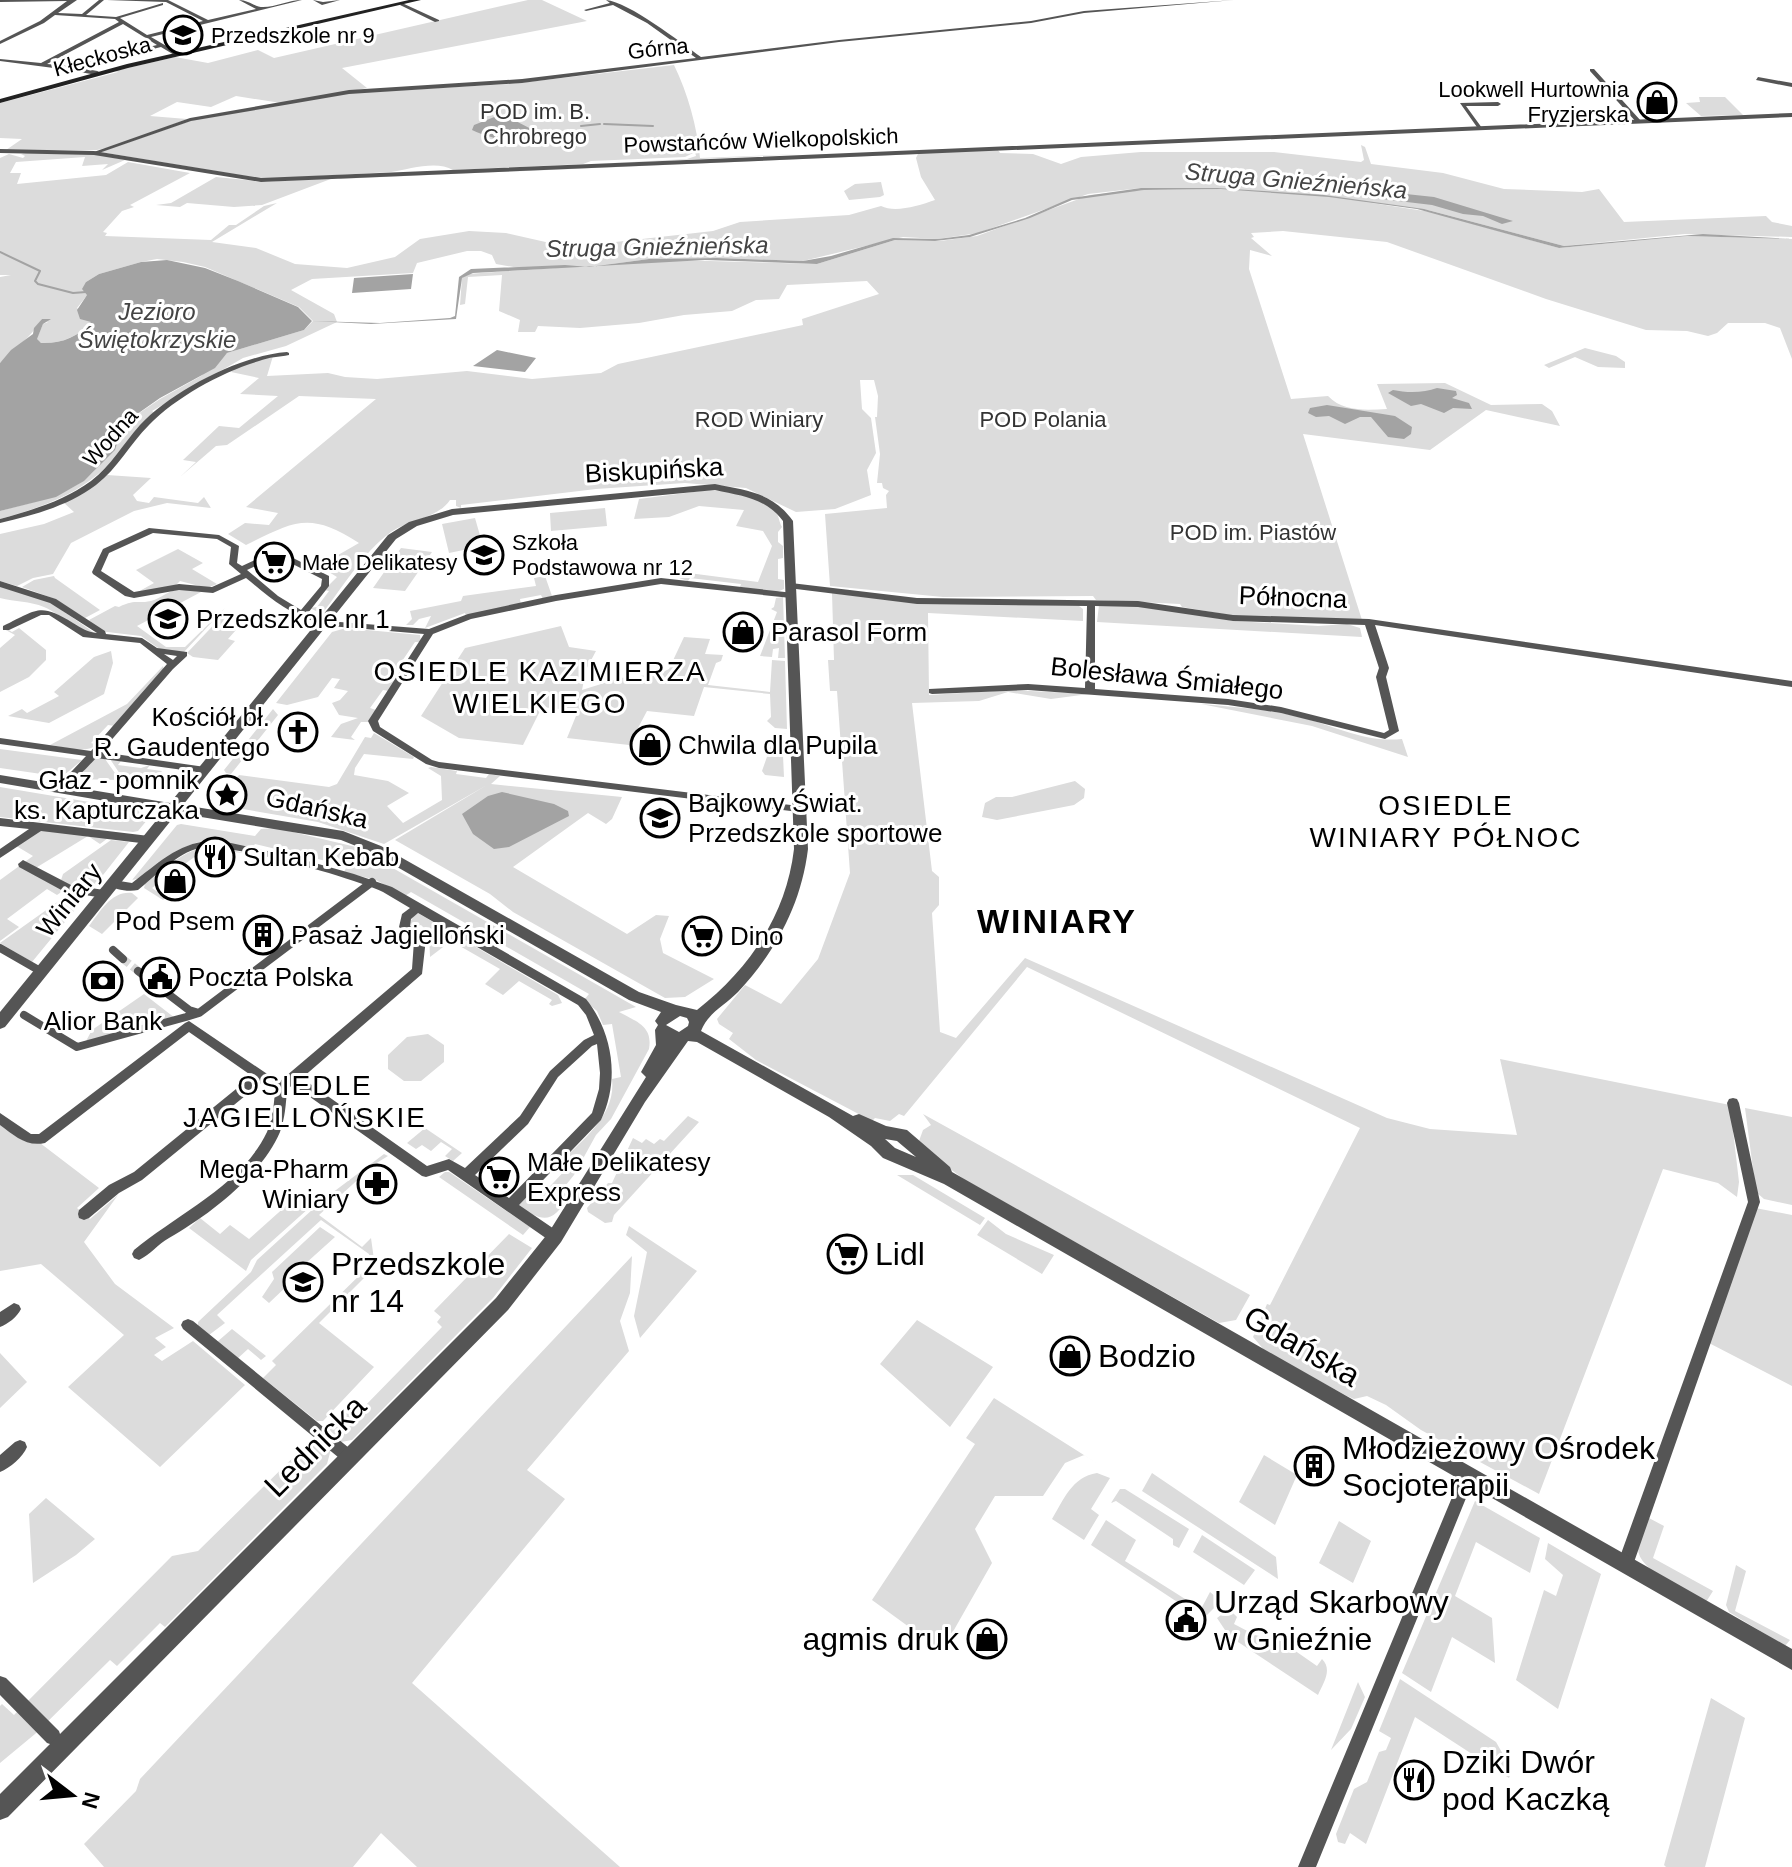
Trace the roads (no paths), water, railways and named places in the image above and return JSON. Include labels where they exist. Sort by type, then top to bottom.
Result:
[{"type":"main road","name":"Kłeckoska","points":[[0,101],[178,55],[418,0]]},
{"type":"street","points":[[0,3],[74,0]]},
{"type":"street","points":[[0,43],[56,14],[74,0]]},
{"type":"street","points":[[84,14],[102,0]]},
{"type":"street","points":[[109,0],[173,1],[208,22]]},
{"type":"street","points":[[241,0],[260,9]]},
{"type":"street","points":[[147,36],[300,0]]},
{"type":"street","points":[[315,0],[322,4]]},
{"type":"street","points":[[307,7],[338,0]]},
{"type":"street","points":[[608,0],[649,22],[701,59]]},
{"type":"street","name":"Górna","points":[[94,153],[190,120],[349,92],[510,82],[1020,23],[1148,5],[1232,0]]},
{"type":"street","points":[[116,18],[173,1]]},
{"type":"street","points":[[586,10],[615,3]]},
{"type":"street","points":[[402,4],[437,21]]},
{"type":"street","points":[[56,14],[116,18],[178,55]]},
{"type":"street","points":[[43,64],[123,22]]},
{"type":"street","points":[[69,68],[162,45]]},
{"type":"street","points":[[0,60],[97,73]]},
{"type":"street","points":[[1592,70],[1639,122]]},
{"type":"street","points":[[1758,79],[1792,85]]},
{"type":"street","points":[[1479,128],[1462,104],[1498,104]]},
{"type":"street","name":"Powstańców Wielkopolskich","points":[[0,151],[94,153],[261,180],[1792,115]]},
{"type":"street","name":"Wodna","points":[[0,521],[45,508],[92,484],[115,465],[157,414],[240,364],[271,353],[287,354]]},
{"type":"street","name":"Biskupińska","points":[[175,807],[385,544],[427,519],[466,510],[691,487],[739,490],[761,497],[779,509],[788,523],[800,860],[796,882],[769,946],[741,977],[696,1007],[681,1024]]},
{"type":"street","points":[[302,615],[325,586],[326,578],[277,553],[243,572],[213,590],[179,587],[128,594],[96,572],[96,567],[106,551],[152,530],[168,529],[224,539],[236,548],[232,561],[243,572],[302,615],[322,622],[430,632],[373,721],[376,729],[429,762],[799,809]]},
{"type":"street","name":"Północna","points":[[430,632],[437,627],[504,608],[600,590],[673,581],[917,601],[1091,602],[1161,606],[1233,618],[1369,622],[1792,684]]},
{"type":"street","points":[[0,584],[53,601],[95,631],[140,637],[161,651],[184,654],[75,774],[51,788]]},
{"type":"street","points":[[1090,690],[1091,602]]},
{"type":"street","points":[[6,628],[40,612],[51,613],[86,635],[142,641],[172,666]]},
{"type":"street","name":"Bolesława Śmiałego","points":[[932,691],[1028,687],[1263,706],[1388,736],[1394,731],[1381,677],[1384,668],[1369,622]]},
{"type":"street","points":[[0,741],[205,770]]},
{"type":"street","name":"Gdańska","points":[[0,779],[312,829],[361,842],[634,996],[640,1005],[681,1024],[895,1145],[1792,1660]]},
{"type":"street","name":"Winiary","points":[[0,1023],[175,807]]},
{"type":"street","points":[[0,822],[149,840]]},
{"type":"street","points":[[0,854],[39,827]]},
{"type":"street","points":[[23,864],[69,889],[134,887],[186,851],[208,843],[372,882],[582,1002],[593,1012],[600,1038],[607,1086],[603,1105],[597,1116],[510,1206]]},
{"type":"street","points":[[24,1015],[77,1047],[201,1014],[372,882]]},
{"type":"street","points":[[281,1087],[418,971],[420,939],[404,927],[406,917],[418,907]]},
{"type":"street","points":[[0,948],[35,971],[42,972]]},
{"type":"street","points":[[113,950],[123,959]]},
{"type":"street","points":[[138,971],[189,1010],[201,1014]]},
{"type":"street","name":"Lednicka","points":[[0,1809],[502,1304],[555,1237],[681,1024]]},
{"type":"street","points":[[1,1119],[29,1139],[41,1139],[189,1026],[281,1087]]},
{"type":"street","points":[[466,1176],[524,1120],[554,1074],[588,1043],[600,1038]]},
{"type":"street","points":[[84,1214],[114,1189],[138,1176],[261,1076]]},
{"type":"street","points":[[293,1078],[426,1172],[449,1164],[555,1237]]},
{"type":"street","points":[[139,1254],[162,1235],[175,1229],[254,1164],[273,1131],[282,1103],[281,1087]]},
{"type":"street","points":[[1625,1565],[1754,1202],[1733,1103]]},
{"type":"street","points":[[0,1321],[14,1309]]},
{"type":"street","points":[[188,1325],[349,1457]]},
{"type":"street","points":[[0,1465],[20,1447]]},
{"type":"street","points":[[1307,1867],[1468,1476]]},
{"type":"street","points":[[0,1684],[53,1737]]},
{"type":"water","points":[[502,114],[538,135],[522,140],[505,140],[472,130],[474,125]]},
{"type":"water","points":[[1312,184],[1434,197],[1513,221],[1502,224],[1483,216],[1432,205],[1298,189],[1295,185],[1304,187]]},
{"type":"water","points":[[1141,188],[1217,188],[1324,195],[1424,209],[1564,246],[1703,234],[1792,239],[1687,236],[1559,248],[1417,209],[1329,197],[1221,189],[1144,190],[1072,200],[1030,218],[970,237],[935,241],[895,240],[817,264],[705,260],[595,266],[649,259],[803,261],[893,238],[938,239],[969,235],[1025,218],[1071,198]]},
{"type":"water","name":"Jezioro Świętokrzyskie","points":[[167,260],[205,268],[298,307],[312,321],[304,330],[227,353],[215,368],[160,398],[123,424],[115,450],[84,481],[56,497],[0,511],[0,363],[11,350],[33,334],[42,319],[51,319],[43,324],[37,339],[41,343],[55,342],[81,332],[91,322],[80,319],[77,310],[87,295],[82,289],[86,282],[99,274],[141,262]]},
{"type":"water","points":[[585,267],[473,273],[462,278],[456,319],[371,324],[312,321],[380,323],[450,318],[455,316],[459,277],[471,269]]},
{"type":"water","points":[[413,274],[411,289],[352,293],[354,278]]},
{"type":"water","points":[[497,350],[536,358],[525,372],[473,366]]},
{"type":"water","points":[[1437,388],[1456,391],[1457,395],[1452,398],[1469,403],[1472,409],[1453,408],[1444,413],[1421,404],[1411,406],[1388,393],[1393,390],[1415,392]]},
{"type":"water","points":[[1327,405],[1395,416],[1412,427],[1411,434],[1404,439],[1388,437],[1371,417],[1360,417],[1345,424],[1329,416],[1316,417],[1308,413],[1310,408]]},
{"type":"water","points":[[502,792],[554,804],[568,811],[569,816],[509,847],[494,849],[473,834],[462,814],[488,796]]},
{"type":"waterway","points":[[581,126],[600,124]]},
{"type":"waterway","points":[[604,124],[653,126]]},
{"type":"waterway","points":[[0,252],[40,271],[35,281],[38,284],[73,293],[86,292]]},
{"type":"tunnel","points":[[123,959],[138,971]]},
{"type":"place","name":"Przedszkole nr 9","points":[[183,35]]},
{"type":"place","name":"Lookwell Hurtownia Fryzjerska","points":[[1657,102]]},
{"type":"place","name":"Szkoła Podstawowa nr 12","points":[[484,555]]},
{"type":"place","name":"Małe Delikatesy","points":[[274,562]]},
{"type":"place","name":"Przedszkole nr 1","points":[[168,619]]},
{"type":"place","name":"Parasol Form","points":[[743,632]]},
{"type":"place","name":"Kościół bł. R. Gaudentego","points":[[298,732]]},
{"type":"place","name":"Chwila dla Pupila","points":[[650,745]]},
{"type":"place","name":"Głaz - pomnik ks. Kapturczaka","points":[[227,795]]},
{"type":"place","name":"Bajkowy Świat. Przedszkole sportowe","points":[[660,818]]},
{"type":"place","name":"Sultan Kebab","points":[[215,857]]},
{"type":"place","name":"Pod Psem","points":[[175,881]]},
{"type":"place","name":"Pasaż Jagielloński","points":[[263,935]]},
{"type":"place","name":"Dino","points":[[702,936]]},
{"type":"place","name":"Poczta Polska","points":[[160,977]]},
{"type":"place","name":"Alior Bank","points":[[103,981]]},
{"type":"place","name":"Małe Delikatesy Express","points":[[499,1177]]},
{"type":"place","name":"Mega-Pharm Winiary","points":[[377,1184]]},
{"type":"place","name":"Lidl","points":[[847,1254]]},
{"type":"place","name":"Przedszkole nr 14","points":[[303,1282]]},
{"type":"place","name":"Bodzio","points":[[1070,1356]]},
{"type":"place","name":"Młodzieżowy Ośrodek Socjoterapii","points":[[1314,1466]]},
{"type":"place","name":"Urząd Skarbowy w Gnieźnie","points":[[1186,1620]]},
{"type":"place","name":"agmis druk","points":[[987,1639]]},
{"type":"place","name":"Dziki Dwór pod Kaczką","points":[[1414,1780]]},
{"type":"district","name":"OSIEDLE KAZIMIERZA WIELKIEGO","points":[[540,687]]},
{"type":"district","name":"OSIEDLE WINIARY PÓŁNOC","points":[[1446,821]]},
{"type":"district","name":"WINIARY","points":[[1057,921]]},
{"type":"district","name":"OSIEDLE JAGIELLOŃSKIE","points":[[305,1101]]},
{"type":"park label","name":"POD im. B. Chrobrego","points":[[535,124]]},
{"type":"park label","name":"ROD Winiary","points":[[759,419]]},
{"type":"park label","name":"POD Polania","points":[[1043,419]]},
{"type":"park label","name":"POD im. Piastów","points":[[1253,532]]},
{"type":"water label","name":"Struga Gnieźnieńska","points":[[1296,181]]},
{"type":"water label","name":"Struga Gnieźnieńska","points":[[657,247]]}]
